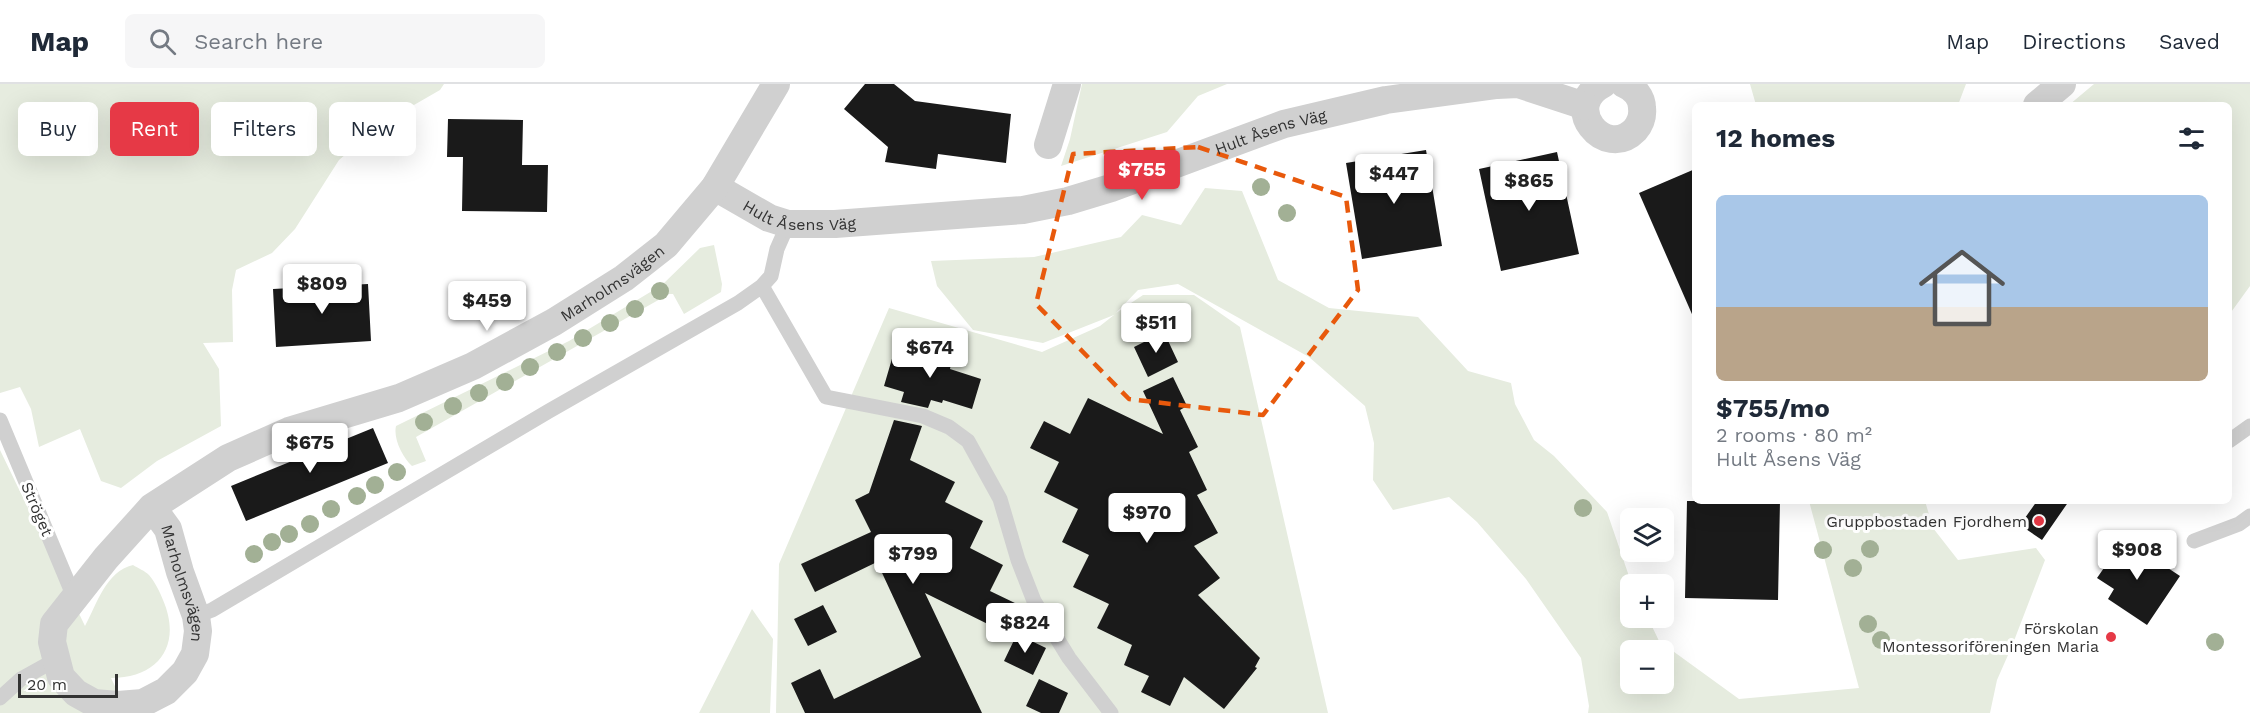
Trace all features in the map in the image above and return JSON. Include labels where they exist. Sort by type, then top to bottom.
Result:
[{"type":"street","name":"Marholmsvägen","points":[[152,507],[168,529],[196,616],[198,631],[195,654],[186,672],[166,692],[142,703],[118,705],[94,703],[76,693],[61,677],[52,642],[54,624],[74,597],[152,507],[238,454],[289,431],[399,398],[473,366],[554,322],[624,279],[666,245],[716,187],[776,84]]},
{"type":"street","points":[[1048,145],[1067,84]]},
{"type":"street","name":"Hult Åsens Väg","points":[[716,187],[769,218],[788,224],[835,224],[1012,210],[1068,201],[1111,188],[1284,124],[1386,100],[1518,84],[1585,106]]},
{"type":"street","points":[[1603,84],[1593,90],[1588,98],[1585,106],[1586,116],[1595,132],[1613,139],[1622,138],[1637,127],[1642,109],[1636,91],[1624,84]]},
{"type":"street","points":[[2041,102],[2062,84]]},
{"type":"lane","points":[[196,616],[212,610],[549,411],[738,303],[762,286],[771,276],[777,249],[788,224]]},
{"type":"lane","points":[[762,286],[826,397],[922,416],[949,427],[968,441],[1000,499],[1018,560],[1034,601],[1069,658],[1111,713]]},
{"type":"lane","name":"Ströget","points":[[0,420],[74,597]]},
{"type":"lane","points":[[2232,440],[2248,433]]},
{"type":"lane","points":[[2194,541],[2240,524],[2250,516]]},
{"type":"lane","points":[[0,698],[21,679],[57,659]]},
{"type":"highlighted area","points":[[1198,147],[1346,197],[1358,290],[1263,415],[1129,399],[1036,304],[1073,154]]},
{"type":"shaded area","points":[[0,84],[444,84],[440,90],[416,104],[416,102],[329,102],[329,156],[344,156],[295,229],[272,253],[236,270],[232,290],[233,342],[203,343],[219,369],[221,426],[157,461],[121,488],[101,481],[80,429],[39,447],[31,409],[20,387],[0,393]]},
{"type":"shaded area","points":[[1082,84],[1227,84],[1198,96],[1167,132],[1061,166],[1070,139]]},
{"type":"shaded area","points":[[1750,84],[1966,84],[1959,102],[1755,102]]},
{"type":"shaded area","points":[[2094,84],[2250,84],[2250,286],[2232,311],[2232,102],[2073,102]]},
{"type":"shaded area","points":[[1205,188],[1242,191],[1278,280],[1329,308],[1418,317],[1468,371],[1511,383],[1515,404],[1534,440],[1554,456],[1607,512],[1620,550],[1620,562],[1624,562],[1628,574],[1620,574],[1620,628],[1653,628],[1659,640],[1620,640],[1620,694],[1674,694],[1674,652],[1739,699],[1859,688],[1810,504],[1926,504],[1933,528],[1958,560],[2036,548],[2045,560],[1997,680],[1990,713],[1588,713],[1589,706],[1581,658],[1526,579],[1477,522],[1449,497],[1393,510],[1373,480],[1374,443],[1365,406],[1309,357],[1178,284],[1138,290],[1116,313],[1143,295],[1194,295],[1240,327],[1328,713],[776,713],[779,564],[889,308],[1042,352],[1100,326],[1114,315],[1043,343],[973,330],[937,286],[931,261],[1034,257],[1121,237],[1142,215],[1181,225]]},
{"type":"shaded area","points":[[714,245],[722,284],[721,292],[684,314],[673,294],[669,294],[416,437],[426,461],[412,466],[405,458],[397,442],[396,426],[569,341],[662,285],[700,248]]},
{"type":"shaded area","points":[[0,450],[85,626],[103,589],[124,568],[133,565],[143,571],[149,575],[159,590],[168,616],[170,631],[168,644],[162,656],[154,665],[142,672],[111,678],[128,713],[0,713]]},
{"type":"shaded area","points":[[752,609],[773,639],[770,713],[699,713]]},
{"type":"building","points":[[865,84],[894,84],[915,101],[1011,114],[1006,163],[938,154],[936,169],[885,162],[888,147],[844,109]]},
{"type":"building","points":[[448,119],[523,120],[522,165],[548,165],[547,212],[462,211],[463,157],[447,157]]},
{"type":"building","points":[[1426,150],[1442,246],[1362,259],[1346,163]]},
{"type":"building","points":[[1557,152],[1579,254],[1501,271],[1479,169]]},
{"type":"building","points":[[1692,170],[1692,314],[1639,193]]},
{"type":"building","points":[[368,284],[371,341],[276,347],[273,289]]},
{"type":"building","points":[[1164,332],[1178,362],[1148,377],[1134,347]]},
{"type":"building","points":[[896,345],[952,359],[950,369],[981,379],[972,409],[943,400],[942,403],[931,400],[928,408],[901,402],[904,392],[884,386]]},
{"type":"building","points":[[1173,377],[1187,406],[1180,410],[1198,447],[1189,452],[1207,490],[1197,495],[1218,533],[1194,546],[1220,578],[1198,595],[1260,658],[1255,667],[1257,668],[1224,709],[1184,677],[1170,706],[1141,692],[1149,676],[1124,665],[1132,645],[1097,628],[1109,604],[1073,587],[1089,555],[1062,542],[1078,509],[1044,492],[1059,462],[1030,448],[1044,421],[1070,434],[1088,398],[1163,434],[1143,391]]},
{"type":"building","points":[[894,420],[922,426],[910,460],[955,482],[945,502],[983,521],[970,548],[1003,565],[990,591],[1021,606],[1008,634],[925,593],[982,713],[805,713],[791,683],[820,669],[834,699],[921,657],[877,562],[815,592],[801,564],[871,532],[855,500],[869,493]]},
{"type":"building","points":[[373,428],[388,463],[246,521],[231,486]]},
{"type":"building","points":[[1687,501],[1692,501],[1692,504],[1780,504],[1778,600],[1685,598]]},
{"type":"building","name":"Gruppbostaden Fjordhem","points":[[2035,504],[2067,504],[2042,540],[2020,525]]},
{"type":"building","points":[[2124,539],[2180,576],[2147,625],[2108,599],[2114,589],[2097,578]]},
{"type":"building","points":[[823,605],[837,632],[808,646],[794,619]]},
{"type":"building","points":[[1017,634],[1046,648],[1033,675],[1004,661]]},
{"type":"building","points":[[1039,679],[1068,693],[1059,713],[1041,713],[1026,706]]},
{"type":"place","name":"Gruppbostaden Fjordhem","points":[[2039,521]]},
{"type":"place","name":"Förskolan Montessoriföreningen Maria","points":[[2111,637]]}]
